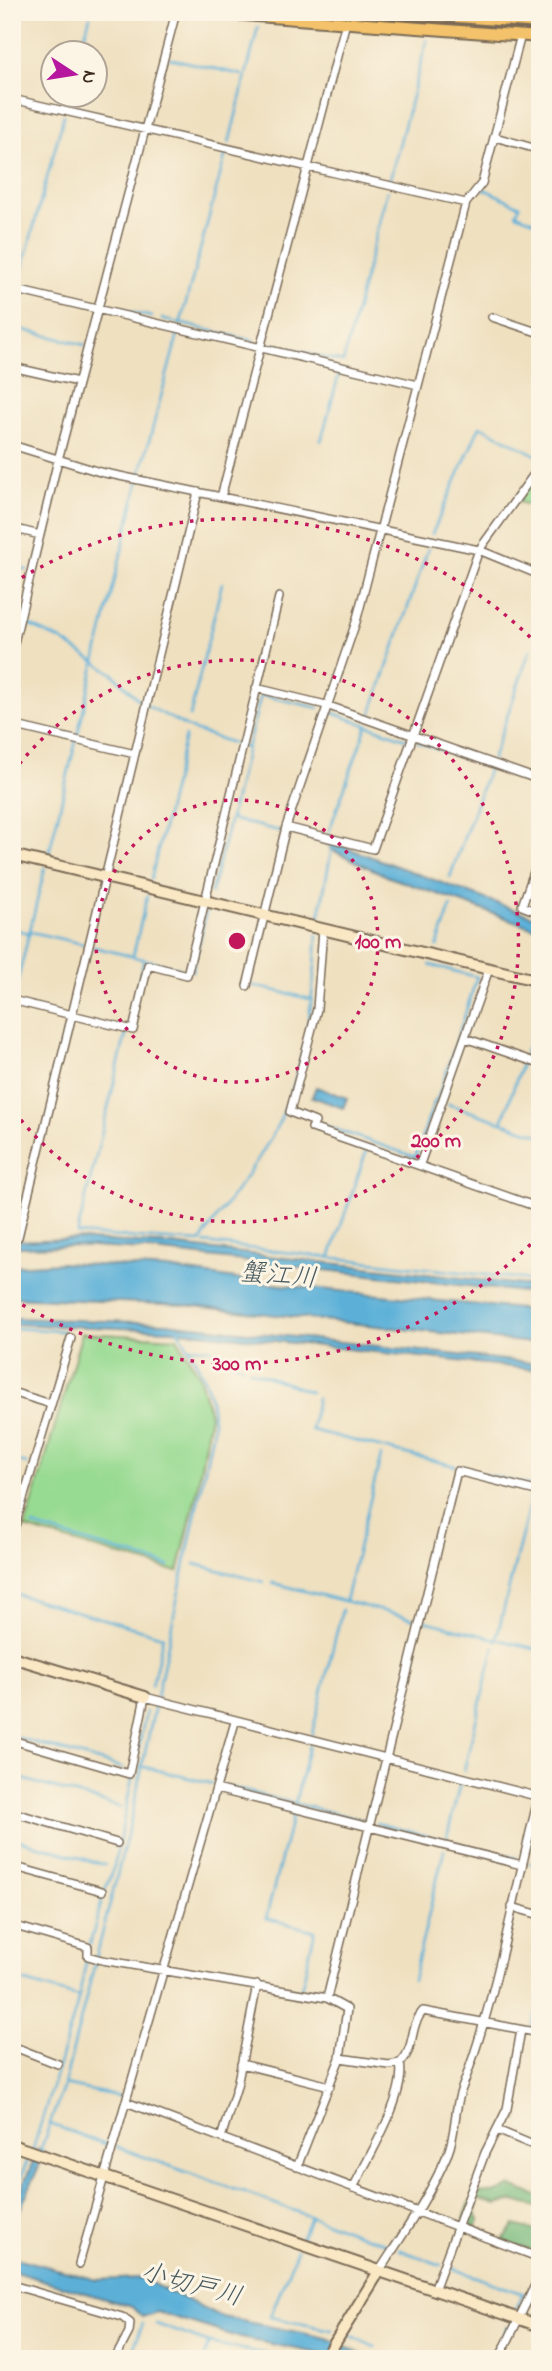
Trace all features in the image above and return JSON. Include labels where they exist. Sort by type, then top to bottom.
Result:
[{"type":"main road","points":[[204,12],[540,37]]},
{"type":"main road","points":[[389,12],[526,17],[540,23]]},
{"type":"street","points":[[12,21],[16,12]]},
{"type":"street","points":[[12,651],[78,382],[176,12]]},
{"type":"street","points":[[221,497],[346,22]]},
{"type":"street","points":[[247,986],[285,830],[356,622],[467,203],[482,183],[521,35]]},
{"type":"street","points":[[12,99],[467,203]]},
{"type":"street","points":[[495,137],[540,150]]},
{"type":"street","points":[[12,289],[418,386]]},
{"type":"street","points":[[492,317],[540,332]]},
{"type":"street","points":[[12,367],[78,382]]},
{"type":"street","points":[[12,445],[58,460],[140,480],[479,550],[540,575]]},
{"type":"street","points":[[285,830],[373,849],[479,550],[540,466]]},
{"type":"street","points":[[12,1238],[18,1237],[198,492]]},
{"type":"street","points":[[12,528],[40,535]]},
{"type":"street","points":[[14,1001],[133,1030],[148,965],[187,975],[279,597]]},
{"type":"street","points":[[12,608],[21,617]]},
{"type":"street","points":[[256,688],[326,705],[540,780]]},
{"type":"street","points":[[12,725],[135,754]]},
{"type":"street","points":[[12,855],[540,981]]},
{"type":"street","points":[[540,855],[522,906],[540,913]]},
{"type":"street","points":[[323,929],[317,1009],[290,1112],[314,1122],[312,1128],[421,1164],[540,1208]]},
{"type":"street","points":[[421,1164],[489,969]]},
{"type":"street","points":[[465,1038],[540,1064]]},
{"type":"street","points":[[13,1530],[71,1338]]},
{"type":"street","points":[[12,1392],[51,1404]]},
{"type":"street","points":[[327,1998],[457,1471],[540,1492]]},
{"type":"street","points":[[12,1657],[234,1722],[539,1795],[483,2024],[470,2072],[460,2093],[450,2150],[417,2212],[326,2358]]},
{"type":"street","points":[[12,1740],[129,1774],[148,1698]]},
{"type":"street","points":[[79,2264],[234,1722]]},
{"type":"street","points":[[216,1788],[522,1865]]},
{"type":"street","points":[[12,1812],[117,1843]]},
{"type":"street","points":[[12,1866],[102,1891]]},
{"type":"street","points":[[512,1907],[540,1915]]},
{"type":"street","points":[[12,1925],[88,1947],[90,1956],[327,1998],[347,2009],[340,2058],[298,2167]]},
{"type":"street","points":[[220,2138],[241,2064],[257,1985]]},
{"type":"street","points":[[340,2058],[389,2065],[400,2063],[411,2049],[417,2017],[423,2011],[540,2033]]},
{"type":"street","points":[[435,2290],[485,2153],[508,2109],[521,2030]]},
{"type":"street","points":[[12,2046],[58,2064]]},
{"type":"street","points":[[353,2188],[396,2099],[402,2073],[400,2063]]},
{"type":"street","points":[[241,2064],[331,2086]]},
{"type":"street","points":[[126,2102],[540,2258]]},
{"type":"street","points":[[497,2130],[540,2148]]},
{"type":"street","points":[[12,2145],[378,2273],[540,2326]]},
{"type":"street","points":[[499,2359],[516,2318],[540,2275]]},
{"type":"street","points":[[12,2285],[122,2316],[130,2323],[129,2332],[115,2359]]},
{"type":"green space","points":[[531,484],[540,487],[540,508],[518,502]]},
{"type":"green space","points":[[82,1333],[177,1338],[199,1375],[210,1415],[196,1496],[178,1572],[25,1528]]},
{"type":"green space","points":[[511,2186],[540,2197],[540,2208],[514,2201],[496,2205],[474,2197],[477,2192],[494,2193]]},
{"type":"green space","points":[[470,2201],[477,2204],[475,2212],[479,2220],[475,2228],[464,2220]]},
{"type":"green space","points":[[515,2225],[540,2232],[537,2252],[502,2241]]},
{"type":"water","points":[[289,832],[331,842],[540,919],[540,930],[389,877],[330,849],[330,845]]},
{"type":"water","points":[[316,1087],[347,1098],[343,1108],[312,1097]]},
{"type":"water","points":[[74,1239],[171,1245],[540,1287],[540,1294],[146,1250],[74,1246],[12,1247],[12,1241]]},
{"type":"water","points":[[61,1263],[169,1269],[262,1283],[540,1311],[540,1344],[184,1305],[12,1297],[12,1266]]},
{"type":"water","points":[[12,1318],[166,1323],[540,1364],[540,1370],[172,1330],[12,1324]]},
{"type":"water","points":[[38,2149],[45,2152],[12,2228],[12,2213]]},
{"type":"water","points":[[12,2257],[97,2280],[141,2278],[222,2317],[327,2338],[371,2359],[347,2359],[241,2338],[157,2312],[142,2317],[132,2307],[12,2271]]},
{"type":"waterway","points":[[84,38],[90,17]]},
{"type":"waterway","points":[[229,143],[258,27]]},
{"type":"waterway","points":[[389,183],[427,40]]},
{"type":"waterway","points":[[169,58],[242,75]]},
{"type":"waterway","points":[[18,285],[64,115]]},
{"type":"waterway","points":[[180,325],[226,153]]},
{"type":"waterway","points":[[484,189],[520,206],[516,214],[540,223]]},
{"type":"waterway","points":[[269,344],[343,362],[387,191]]},
{"type":"waterway","points":[[12,284],[94,303]]},
{"type":"waterway","points":[[12,306],[15,293]]},
{"type":"waterway","points":[[104,306],[152,317]]},
{"type":"waterway","points":[[162,319],[254,341]]},
{"type":"waterway","points":[[12,327],[85,345]]},
{"type":"waterway","points":[[47,861],[141,471],[178,334]]},
{"type":"waterway","points":[[321,441],[340,370]]},
{"type":"waterway","points":[[432,534],[480,426],[538,456]]},
{"type":"waterway","points":[[371,714],[428,549]]},
{"type":"waterway","points":[[12,566],[27,570]]},
{"type":"waterway","points":[[190,716],[222,583]]},
{"type":"waterway","points":[[12,617],[61,640],[112,673],[142,703],[191,729],[247,748],[230,819],[292,834]]},
{"type":"waterway","points":[[492,760],[530,650]]},
{"type":"waterway","points":[[247,748],[261,695],[319,708]]},
{"type":"waterway","points":[[330,712],[406,739]]},
{"type":"waterway","points":[[328,834],[367,725]]},
{"type":"waterway","points":[[151,879],[185,736]]},
{"type":"waterway","points":[[418,742],[540,786]]},
{"type":"waterway","points":[[450,877],[489,768]]},
{"type":"waterway","points":[[211,893],[230,819]]},
{"type":"waterway","points":[[319,918],[332,847]]},
{"type":"waterway","points":[[12,1004],[45,868]]},
{"type":"waterway","points":[[133,956],[147,896]]},
{"type":"waterway","points":[[437,947],[451,906]]},
{"type":"waterway","points":[[192,971],[207,909]]},
{"type":"waterway","points":[[12,929],[30,933]]},
{"type":"waterway","points":[[31,932],[83,944]]},
{"type":"waterway","points":[[126,1034],[77,1234],[200,1242],[263,1151],[289,1099],[307,1029],[317,935]]},
{"type":"waterway","points":[[94,947],[179,968]]},
{"type":"waterway","points":[[129,1019],[144,959]]},
{"type":"waterway","points":[[430,965],[477,977],[437,1101]]},
{"type":"waterway","points":[[251,985],[310,999]]},
{"type":"waterway","points":[[525,1053],[540,1011]]},
{"type":"waterway","points":[[502,1122],[523,1060]]},
{"type":"waterway","points":[[320,1124],[415,1157],[435,1100]]},
{"type":"waterway","points":[[448,1104],[540,1135]]},
{"type":"waterway","points":[[330,1258],[366,1152]]},
{"type":"waterway","name":"蟹江川","points":[[204,1243],[540,1281]]},
{"type":"waterway","points":[[12,1328],[63,1331]]},
{"type":"waterway","points":[[40,2151],[64,2085],[130,1824],[212,1435],[212,1406],[205,1380],[178,1330]]},
{"type":"waterway","points":[[188,1347],[209,1348],[242,1367]]},
{"type":"waterway","points":[[249,1370],[311,1392]]},
{"type":"waterway","points":[[317,1398],[311,1430],[455,1466]]},
{"type":"waterway","points":[[345,1601],[381,1456]]},
{"type":"waterway","points":[[12,1460],[27,1464]]},
{"type":"waterway","points":[[463,1469],[540,1488]]},
{"type":"waterway","points":[[496,1641],[532,1493]]},
{"type":"waterway","points":[[33,1526],[169,1566]]},
{"type":"waterway","points":[[195,1564],[264,1582]]},
{"type":"waterway","points":[[273,1583],[415,1619]]},
{"type":"waterway","points":[[12,1593],[163,1636],[152,1686]]},
{"type":"waterway","points":[[312,1734],[342,1610]]},
{"type":"waterway","points":[[425,1621],[540,1650]]},
{"type":"waterway","points":[[464,1770],[494,1647]]},
{"type":"waterway","points":[[90,1944],[114,1866],[146,1712]]},
{"type":"waterway","points":[[12,1736],[123,1768]]},
{"type":"waterway","points":[[295,1803],[309,1746]]},
{"type":"waterway","points":[[141,1766],[213,1784]]},
{"type":"waterway","points":[[12,1776],[120,1807]]},
{"type":"waterway","points":[[446,1841],[460,1783]]},
{"type":"waterway","points":[[220,1785],[366,1821]]},
{"type":"waterway","points":[[293,1812],[266,1918],[315,1931],[301,1989]]},
{"type":"waterway","points":[[376,1823],[516,1858]]},
{"type":"waterway","points":[[12,1838],[105,1865]]},
{"type":"waterway","points":[[413,1980],[444,1850]]},
{"type":"waterway","points":[[530,1863],[540,1866]]},
{"type":"waterway","points":[[33,2149],[76,2009],[87,1958]]},
{"type":"waterway","points":[[12,1978],[78,1997]]},
{"type":"waterway","points":[[532,2027],[540,2000]]},
{"type":"waterway","points":[[64,2085],[122,2097]]},
{"type":"waterway","points":[[50,2124],[108,2145]]},
{"type":"waterway","points":[[117,2147],[389,2245]]},
{"type":"waterway","points":[[12,2197],[30,2155]]},
{"type":"waterway","points":[[301,2239],[310,2217]]},
{"type":"waterway","points":[[297,2250],[270,2317],[332,2330]]},
{"type":"waterway","points":[[400,2250],[441,2265]]},
{"type":"waterway","points":[[448,2267],[524,2294]]},
{"type":"waterway","points":[[515,2309],[523,2293]]},
{"type":"waterway","points":[[532,2297],[540,2300]]},
{"type":"waterway","points":[[129,2359],[143,2324]]},
{"type":"waterway","points":[[156,2324],[209,2343],[292,2359]]},
{"type":"waterway","points":[[494,2359],[507,2326]]},
{"type":"waterway","points":[[346,2333],[375,2347]]},
{"type":"waterway","points":[[203,2359],[209,2343]]},
{"type":"waterway","points":[[12,2346],[53,2359]]},
{"type":"water label","name":"小切戸川","points":[[191,2286]]}]
